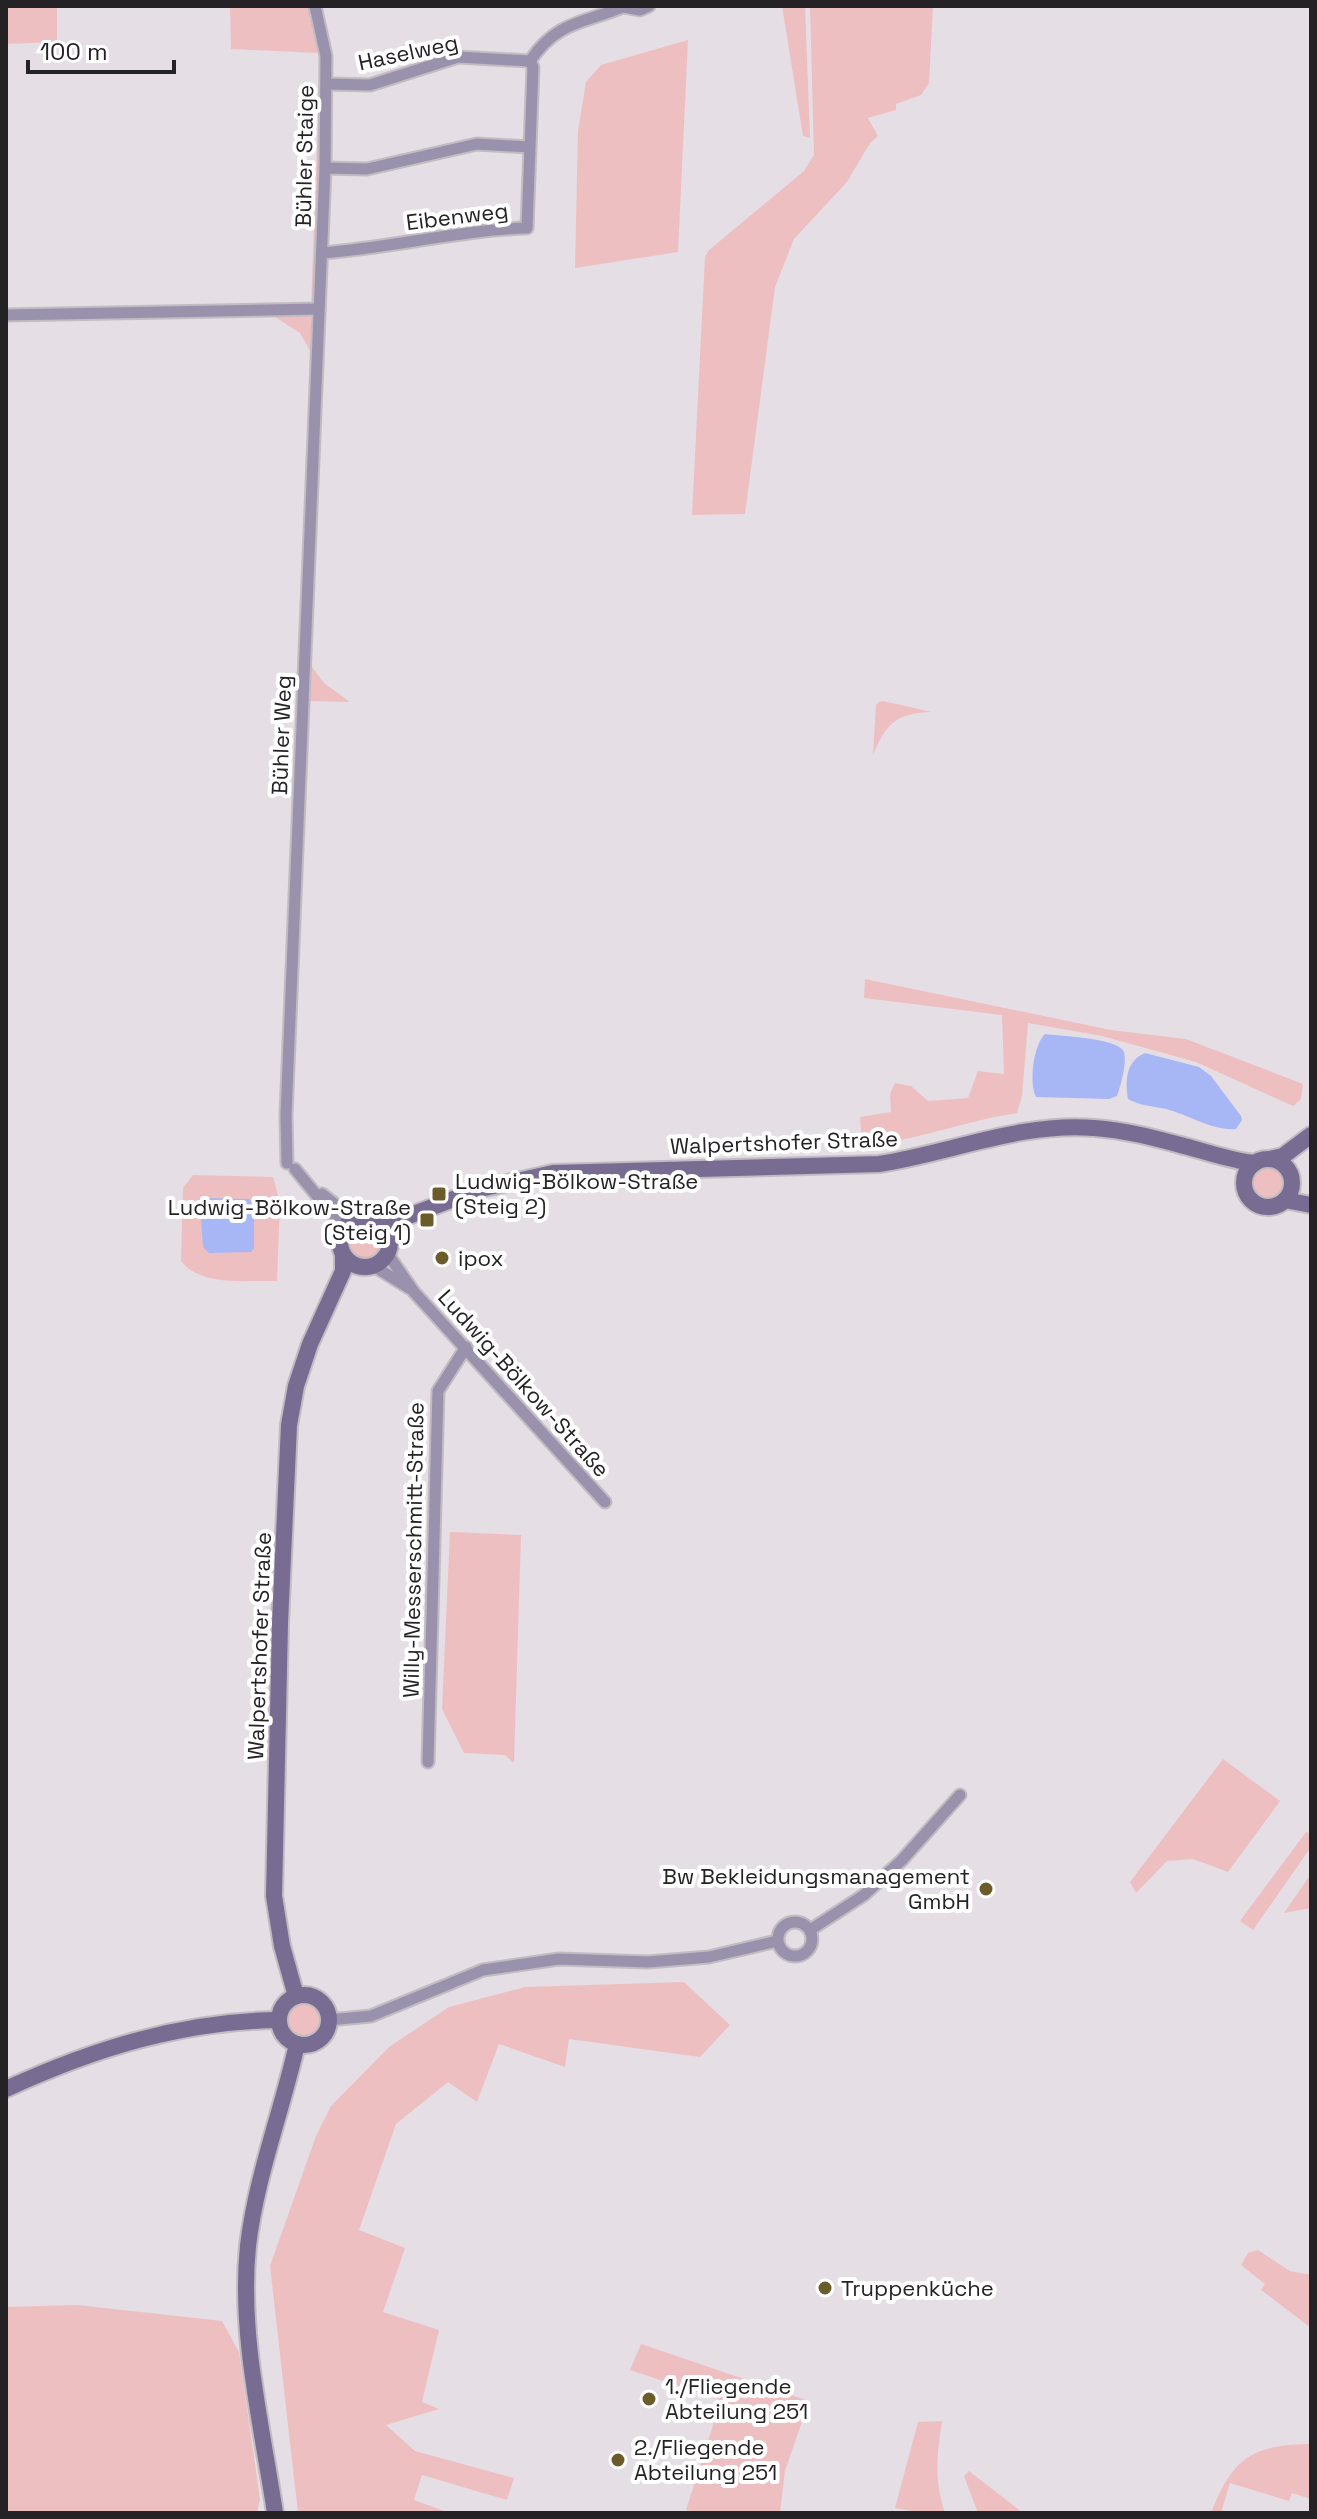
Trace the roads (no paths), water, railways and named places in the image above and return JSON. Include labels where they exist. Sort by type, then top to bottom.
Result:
[{"type":"street","points":[[316,8],[330,6]]},
{"type":"street","points":[[530,61],[565,26],[624,7],[640,10],[649,6]]},
{"type":"street","name":"Bühler Staige","points":[[316,8],[323,34],[327,84],[318,309]]},
{"type":"street","name":"Haselweg","points":[[327,84],[370,85],[458,57],[530,61]]},
{"type":"street","name":"Eibenweg","points":[[322,253],[480,229],[527,228],[533,67],[530,61]]},
{"type":"street","points":[[325,168],[367,169],[477,144],[529,147]]},
{"type":"street","points":[[6,315],[318,309]]},
{"type":"street","name":"Bühler Weg","points":[[318,309],[286,1115],[291,1166],[336,1219],[342,1233]]},
{"type":"street","name":"Walpertshofer Straße","points":[[379,1222],[398,1220],[480,1189],[553,1173],[879,1164],[1003,1135],[1036,1131],[1092,1128],[1183,1146],[1232,1160],[1262,1161]]},
{"type":"street","points":[[1311,1137],[1291,1178],[1285,1200],[1277,1205],[1262,1206],[1249,1197],[1244,1183],[1249,1168],[1283,1156],[1311,1137]]},
{"type":"street","name":"Walpertshofer Straße","points":[[1183,1146],[1228,1168],[1244,1183]]},
{"type":"street","points":[[1262,1161],[1282,1163],[1291,1178],[1311,1197]]},
{"type":"street","name":"Bühler Weg","points":[[304,1180],[346,1213],[358,1218]]},
{"type":"street","points":[[1285,1200],[1311,1205]]},
{"type":"street","name":"Walpertshofer Straße","points":[[388,1247],[434,1207]]},
{"type":"street","points":[[365,1217],[379,1222],[388,1233],[388,1247],[366,1266],[343,1254],[342,1233],[346,1226],[365,1217]]},
{"type":"street","name":"Ludwig-Bölkow-Straße","points":[[388,1247],[414,1292],[605,1502]]},
{"type":"street","name":"Walpertshofer Straße","points":[[296,1996],[282,1946],[274,1896],[280,1623],[289,1425],[296,1386],[310,1344],[343,1271],[343,1254]]},
{"type":"street","name":"Walpertshofer Straße","points":[[331,1302],[366,1266]]},
{"type":"street","name":"Ludwig-Bölkow-Straße","points":[[366,1266],[414,1292]]},
{"type":"street","name":"Willy-Messerschmitt-Straße","points":[[428,1762],[438,1391],[466,1347]]},
{"type":"street","points":[[810,1930],[864,1895],[902,1860],[960,1795]]},
{"type":"street","points":[[801,1922],[810,1930],[811,1945],[799,1956],[783,1952],[777,1941],[779,1931],[787,1923],[801,1922]]},
{"type":"street","points":[[329,2020],[371,2016],[483,1970],[559,1959],[648,1962],[709,1957],[777,1941]]},
{"type":"street","points":[[296,1996],[312,1996],[319,2000],[329,2020],[319,2039],[297,2044],[286,2037],[279,2020],[283,2005],[296,1996]]},
{"type":"street","points":[[6,2089],[60,2064],[143,2037],[199,2027],[279,2020]]},
{"type":"street","points":[[275,2513],[251,2357],[246,2303],[248,2245],[297,2044]]},
{"type":"water","points":[[1045,1034],[1100,1041],[1120,1047],[1125,1062],[1117,1096],[1109,1099],[1036,1097],[1033,1065]]},
{"type":"water","points":[[1145,1053],[1199,1067],[1211,1076],[1241,1116],[1236,1129],[1210,1125],[1128,1099],[1130,1066]]},
{"type":"water","points":[[204,1198],[249,1199],[254,1204],[254,1248],[251,1252],[209,1253],[203,1247],[200,1203]]},
{"type":"place","name":"Ludwig-Bölkow-Straße (Steig 2)","points":[[439,1194]]},
{"type":"place","name":"Ludwig-Bölkow-Straße (Steig 1)","points":[[427,1220]]},
{"type":"place","name":"ipox","points":[[442,1258]]},
{"type":"place","name":"Bw Bekleidungsmanagement GmbH","points":[[986,1889]]},
{"type":"place","name":"Truppenküche","points":[[825,2288]]},
{"type":"place","name":"1./Fliegende Abteilung 251","points":[[649,2399]]},
{"type":"place","name":"2./Fliegende Abteilung 251","points":[[618,2460]]}]
